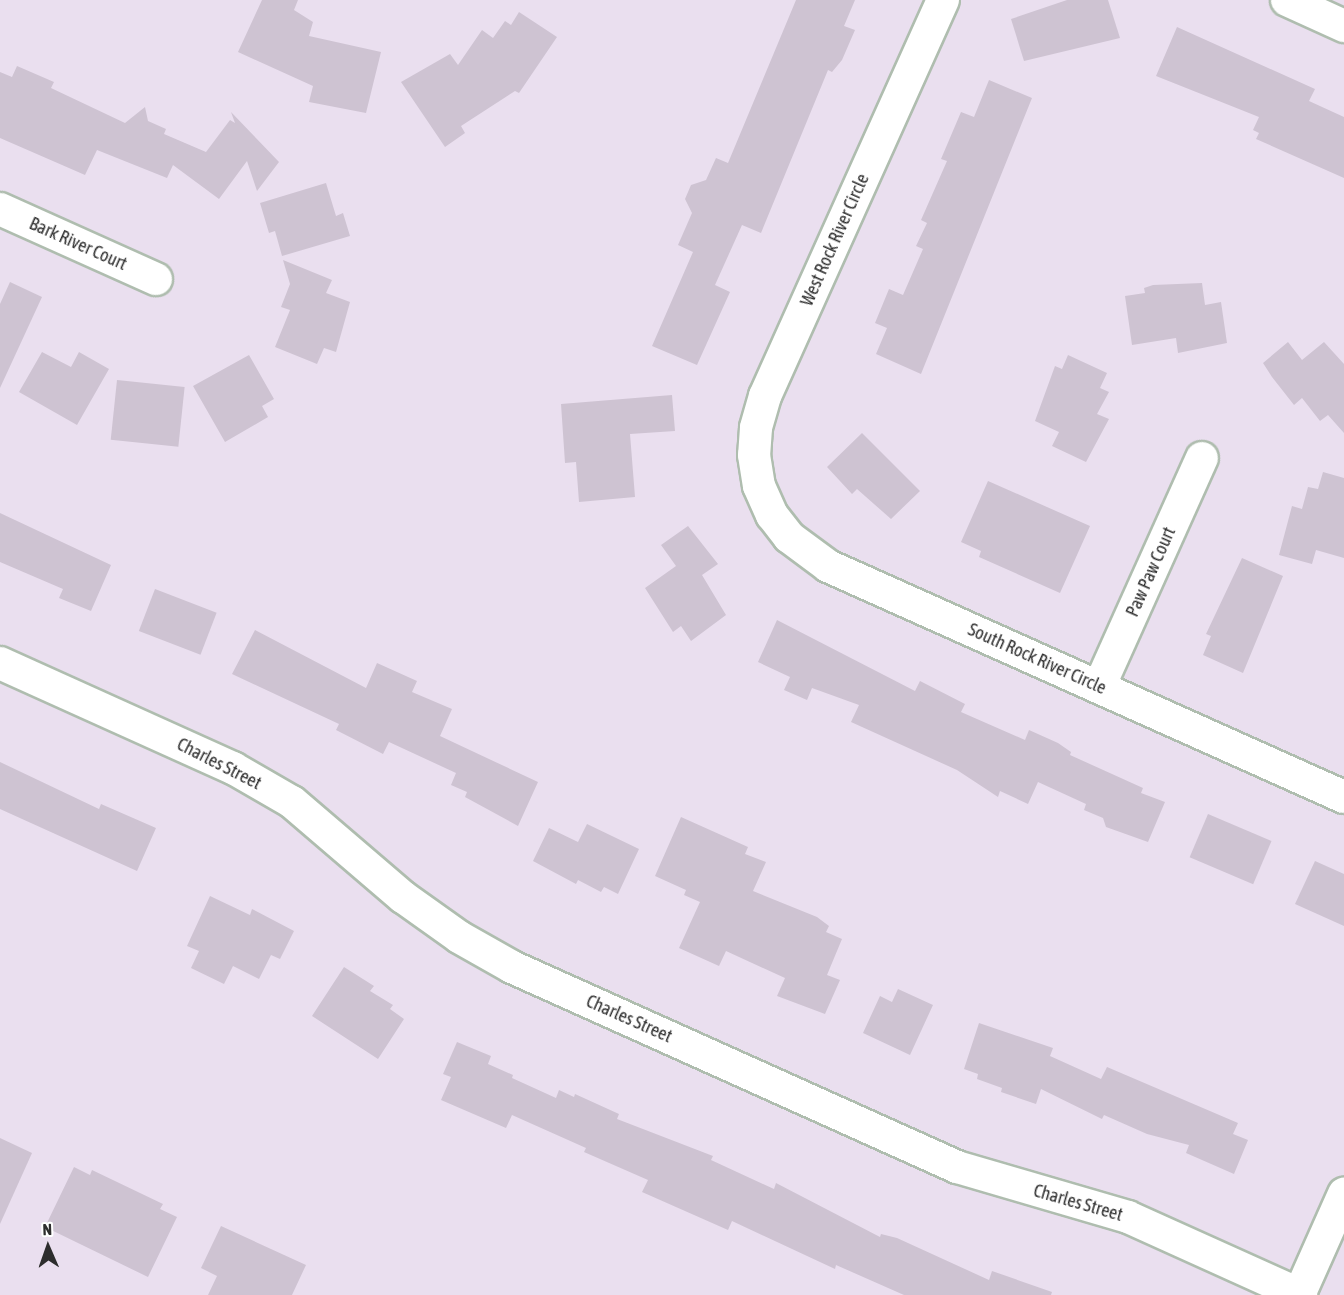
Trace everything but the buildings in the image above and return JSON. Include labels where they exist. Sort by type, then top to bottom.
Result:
[{"type":"street","name":"West Rock River Circle","points":[[759,486],[754,455],[756,428],[765,396],[943,0]]},
{"type":"street","points":[[1287,0],[1344,26]]},
{"type":"street","name":"Bark River Court","points":[[0,209],[156,279]]},
{"type":"street","name":"Paw Paw Court","points":[[1100,687],[1202,458]]},
{"type":"street","name":"South Rock River Circle","points":[[759,486],[772,515],[789,537],[812,556],[1344,797]]},
{"type":"street","name":"Charles Street","points":[[0,663],[233,768],[292,802],[403,897],[459,937],[512,967],[957,1167],[1118,1214],[1300,1295]]},
{"type":"street","points":[[1300,1295],[1344,1194]]}]
